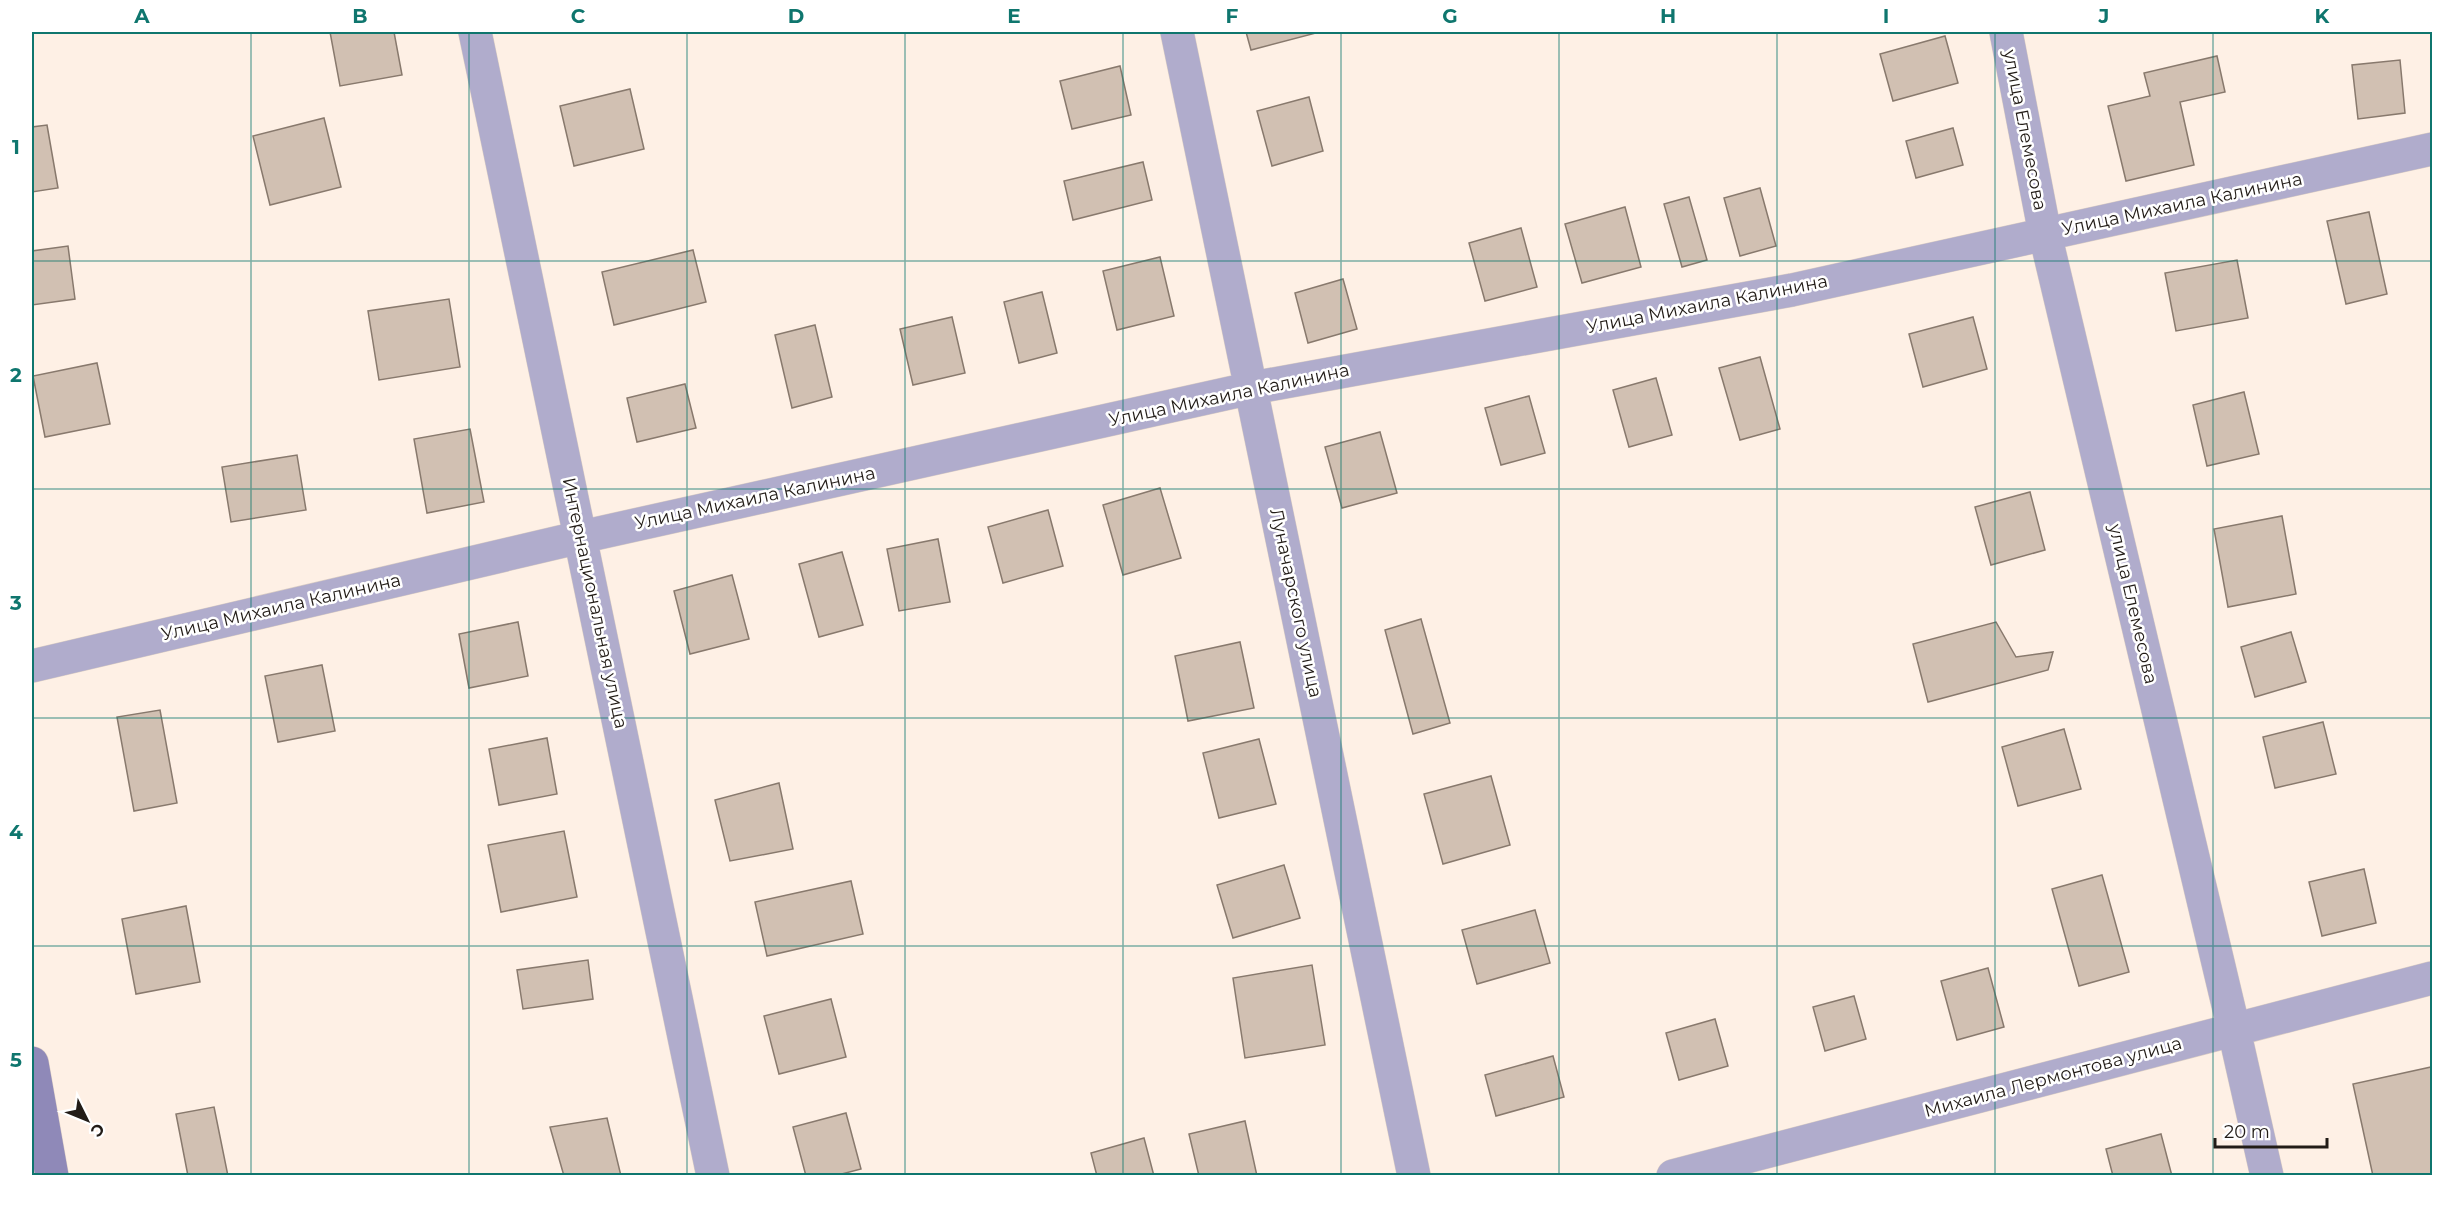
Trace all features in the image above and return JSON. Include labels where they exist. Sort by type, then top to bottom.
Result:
[{"type":"street","name":"Интернациональная улица","points":[[475,32],[713,1176]]},
{"type":"street","name":"Луначарского улица","points":[[1177,32],[1414,1176]]},
{"type":"street","name":"улица Елемесова","points":[[2006,32],[2045,234],[2267,1176]]},
{"type":"street","name":"Улица Михаила Калинина","points":[[32,666],[581,537],[1252,388],[1792,290],[2433,149]]},
{"type":"street","name":"Михаила Лермонтова улица","points":[[1673,1176],[2433,978]]},
{"type":"street","points":[[32,1063],[52,1176]]},
{"type":"building","points":[[330,32],[394,32],[402,75],[340,86]]},
{"type":"building","points":[[1246,32],[1316,32],[1316,33],[1251,50]]},
{"type":"building","points":[[1945,36],[1958,83],[1893,101],[1880,54]]},
{"type":"building","points":[[2217,56],[2225,92],[2180,102],[2194,165],[2126,181],[2108,106],[2150,96],[2144,73]]},
{"type":"building","points":[[2400,60],[2405,113],[2358,119],[2352,65]]},
{"type":"building","points":[[1120,66],[1131,115],[1072,129],[1060,81]]},
{"type":"building","points":[[630,89],[644,149],[574,166],[560,106]]},
{"type":"building","points":[[1309,97],[1323,151],[1272,166],[1257,111]]},
{"type":"building","points":[[324,118],[341,187],[270,205],[253,136]]},
{"type":"building","points":[[47,125],[58,188],[32,192],[32,127]]},
{"type":"building","points":[[1953,128],[1963,165],[1916,178],[1906,141]]},
{"type":"building","points":[[1143,162],[1152,200],[1073,220],[1064,181]]},
{"type":"building","points":[[1760,188],[1776,246],[1740,256],[1724,198]]},
{"type":"building","points":[[1689,197],[1707,260],[1682,267],[1664,204]]},
{"type":"building","points":[[1625,207],[1641,267],[1582,283],[1565,224]]},
{"type":"building","points":[[2369,212],[2387,294],[2346,304],[2327,221]]},
{"type":"building","points":[[1521,228],[1537,287],[1485,301],[1469,243]]},
{"type":"building","points":[[68,246],[75,299],[32,305],[32,251]]},
{"type":"building","points":[[693,250],[706,302],[614,325],[602,272]]},
{"type":"building","points":[[1160,257],[1174,316],[1117,330],[1103,271]]},
{"type":"building","points":[[2237,260],[2248,318],[2176,331],[2165,273]]},
{"type":"building","points":[[1343,279],[1357,329],[1308,343],[1295,293]]},
{"type":"building","points":[[1042,292],[1057,353],[1019,363],[1004,302]]},
{"type":"building","points":[[449,299],[460,367],[379,380],[368,311]]},
{"type":"building","points":[[952,317],[965,373],[913,385],[900,329]]},
{"type":"building","points":[[1973,317],[1987,369],[1923,387],[1909,334]]},
{"type":"building","points":[[815,325],[832,397],[792,408],[775,335]]},
{"type":"building","points":[[1760,357],[1780,429],[1740,440],[1719,368]]},
{"type":"building","points":[[97,363],[110,424],[45,437],[33,376]]},
{"type":"building","points":[[1656,378],[1672,435],[1629,447],[1613,390]]},
{"type":"building","points":[[685,384],[696,428],[637,442],[627,398]]},
{"type":"building","points":[[2244,392],[2259,454],[2207,466],[2193,405]]},
{"type":"building","points":[[1529,396],[1545,453],[1501,465],[1485,408]]},
{"type":"building","points":[[470,429],[484,502],[427,513],[414,439]]},
{"type":"building","points":[[1380,432],[1397,493],[1342,508],[1325,447]]},
{"type":"building","points":[[297,455],[306,510],[231,522],[222,467]]},
{"type":"building","points":[[1160,488],[1181,558],[1123,575],[1103,505]]},
{"type":"building","points":[[2030,492],[2045,550],[1991,565],[1975,507]]},
{"type":"building","points":[[1048,510],[1063,566],[1003,583],[988,527]]},
{"type":"building","points":[[2282,516],[2296,594],[2228,607],[2214,529]]},
{"type":"building","points":[[938,539],[950,602],[899,611],[887,549]]},
{"type":"building","points":[[842,552],[863,625],[819,637],[799,564]]},
{"type":"building","points":[[732,575],[749,639],[690,654],[674,591]]},
{"type":"building","points":[[1421,619],[1450,723],[1413,734],[1385,630]]},
{"type":"building","points":[[518,622],[528,676],[469,688],[459,634]]},
{"type":"building","points":[[1996,622],[2016,657],[2053,652],[2048,670],[1928,702],[1913,644]]},
{"type":"building","points":[[2291,632],[2306,682],[2255,697],[2241,647]]},
{"type":"building","points":[[1240,642],[1254,708],[1188,721],[1175,656]]},
{"type":"building","points":[[322,665],[335,731],[278,742],[265,676]]},
{"type":"building","points":[[160,710],[177,803],[134,811],[117,717]]},
{"type":"building","points":[[2323,722],[2336,774],[2275,788],[2263,737]]},
{"type":"building","points":[[2064,729],[2081,789],[2018,806],[2002,747]]},
{"type":"building","points":[[547,738],[557,794],[499,805],[489,749]]},
{"type":"building","points":[[1259,739],[1276,804],[1219,818],[1203,753]]},
{"type":"building","points":[[1491,776],[1510,845],[1443,864],[1424,794]]},
{"type":"building","points":[[779,783],[793,849],[730,861],[715,800]]},
{"type":"building","points":[[564,831],[577,897],[501,912],[488,845]]},
{"type":"building","points":[[1284,865],[1300,918],[1233,938],[1217,885]]},
{"type":"building","points":[[2364,869],[2376,923],[2322,936],[2309,882]]},
{"type":"building","points":[[2102,875],[2129,972],[2079,986],[2052,889]]},
{"type":"building","points":[[851,881],[863,934],[767,956],[755,902]]},
{"type":"building","points":[[186,906],[200,982],[136,994],[122,919]]},
{"type":"building","points":[[1535,910],[1550,963],[1477,984],[1462,930]]},
{"type":"building","points":[[588,960],[593,999],[523,1009],[517,970]]},
{"type":"building","points":[[1312,965],[1325,1045],[1245,1058],[1233,978]]},
{"type":"building","points":[[1988,968],[2004,1027],[1957,1040],[1941,981]]},
{"type":"building","points":[[1854,996],[1866,1039],[1825,1051],[1813,1007]]},
{"type":"building","points":[[831,999],[846,1057],[779,1074],[764,1016]]},
{"type":"building","points":[[1715,1019],[1728,1066],[1679,1080],[1666,1033]]},
{"type":"building","points":[[1553,1056],[1564,1097],[1496,1116],[1485,1075]]},
{"type":"building","points":[[2431,1067],[2432,1175],[2373,1176],[2353,1084]]},
{"type":"building","points":[[214,1107],[228,1176],[188,1176],[176,1114]]},
{"type":"building","points":[[846,1113],[861,1169],[834,1176],[806,1176],[793,1127]]},
{"type":"building","points":[[607,1118],[621,1176],[564,1176],[550,1127]]},
{"type":"building","points":[[1245,1121],[1257,1176],[1199,1176],[1189,1134]]},
{"type":"building","points":[[2161,1134],[2172,1176],[2113,1176],[2106,1149]]},
{"type":"building","points":[[1144,1138],[1154,1176],[1097,1176],[1091,1153]]}]
